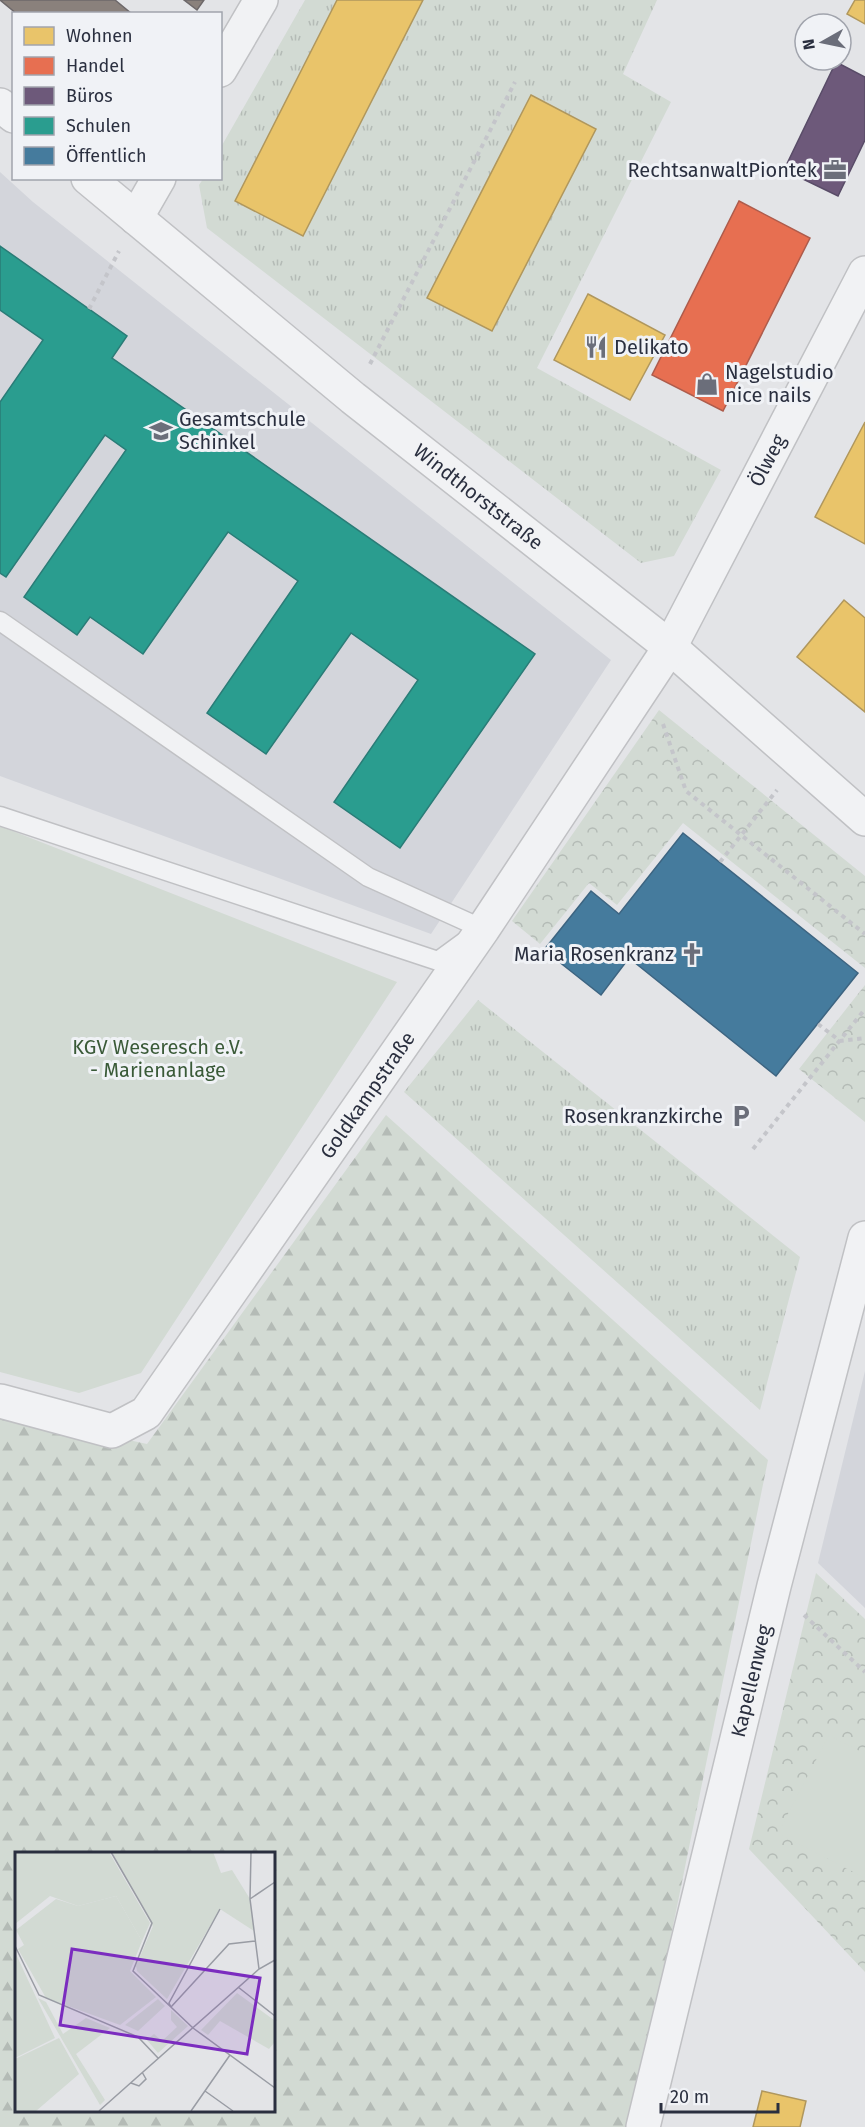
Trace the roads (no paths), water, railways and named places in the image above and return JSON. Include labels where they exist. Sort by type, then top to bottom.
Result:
[{"type":"street","points":[[222,67],[261,0]]},
{"type":"street","points":[[0,105],[12,114]]},
{"type":"street","name":"Windthorststraße","points":[[90,180],[353,398],[670,647],[865,819]]},
{"type":"street","points":[[136,218],[158,180]]},
{"type":"street","name":"Ölweg","points":[[670,647],[865,273]]},
{"type":"street","name":"Goldkampstraße","points":[[0,1401],[112,1431],[146,1413],[483,929],[670,647]]},
{"type":"street","name":"Kapellenweg","points":[[643,2127],[774,1586],[865,1238]]},
{"type":"lane","points":[[0,621],[368,877],[483,929]]},
{"type":"lane","points":[[0,816],[438,960],[483,929]]},
{"type":"place","name":"RechtsanwaltPiontek","points":[[835,170]]},
{"type":"place","name":"Delikato","points":[[596,347]]},
{"type":"place","name":"Nagelstudio nice nails","points":[[707,384]]},
{"type":"place","name":"Gesamtschule Schinkel","points":[[161,431]]},
{"type":"place","name":"Maria Rosenkranz","points":[[692,954]]},
{"type":"place","name":"Rosenkranzkirche","points":[[741,1116]]},
{"type":"park label","name":"KGV Weseresch e.V. - Marienanlage","points":[[158,1058]]}]
